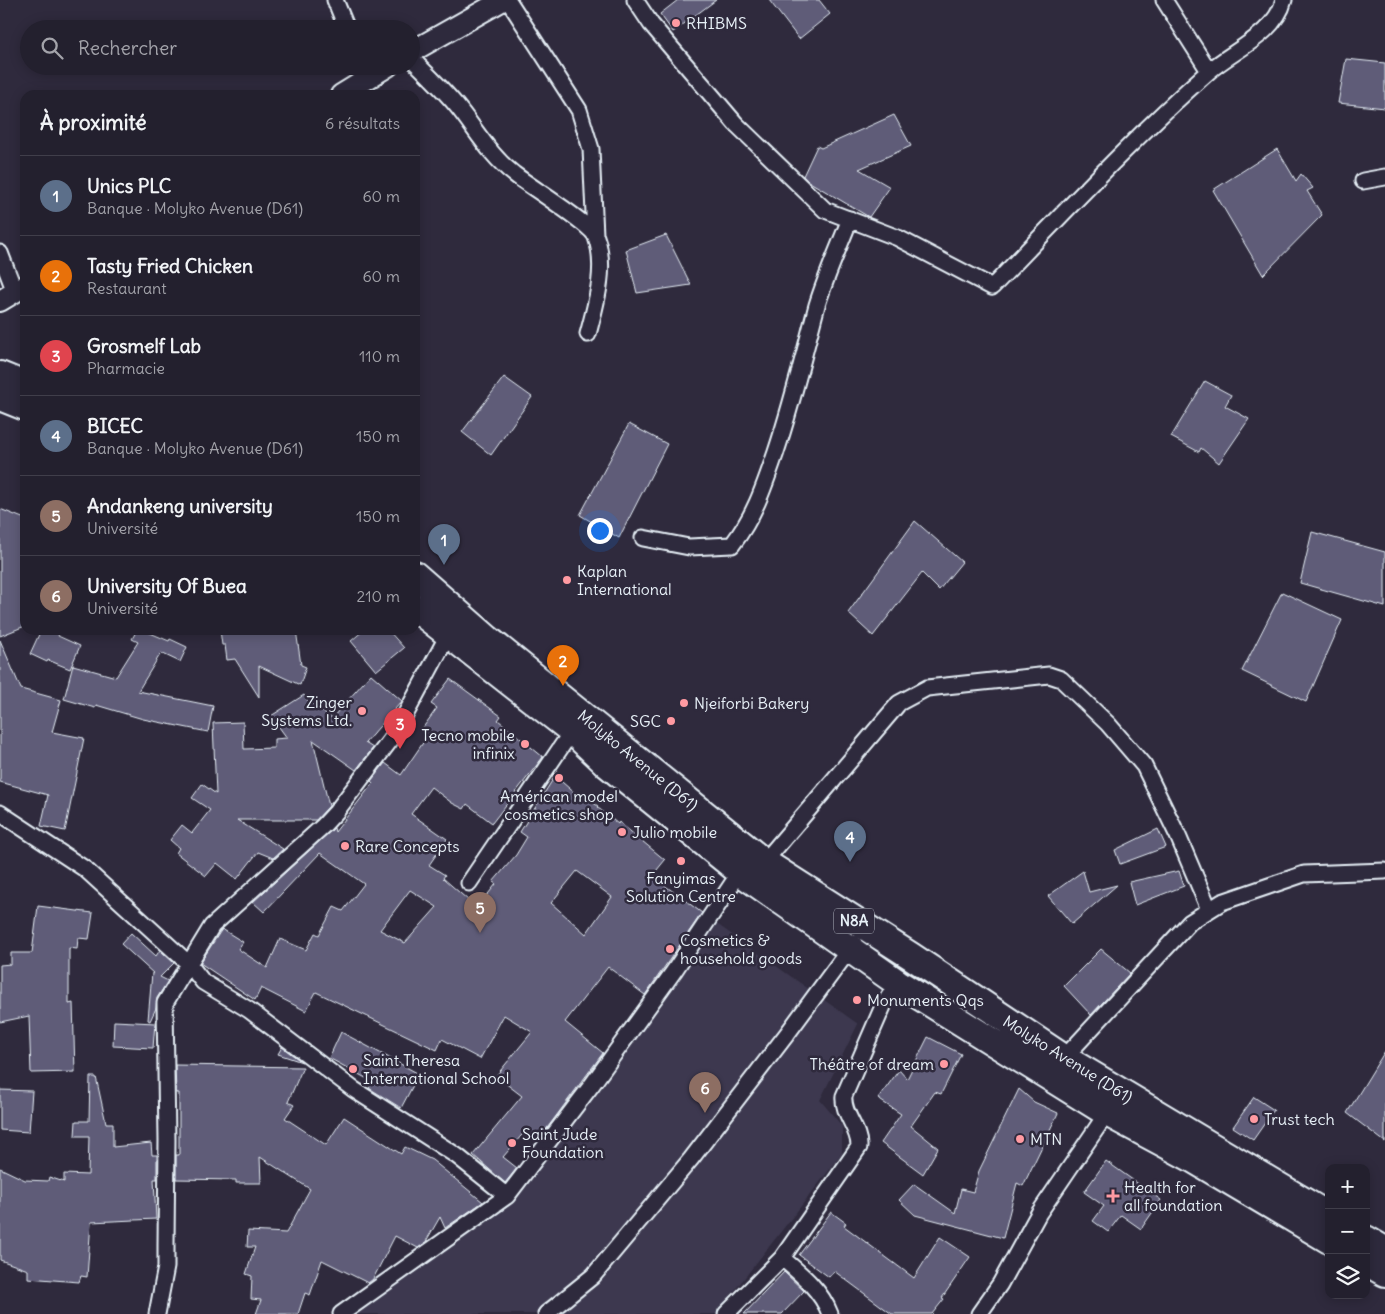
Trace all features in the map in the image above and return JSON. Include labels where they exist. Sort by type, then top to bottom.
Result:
[{"type":"highway","points":[[0,375],[20,383]]},
{"type":"highway","points":[[0,397],[20,405]]},
{"type":"highway","name":"Molyko Avenue (D61)","points":[[420,579],[488,639],[764,862],[911,956],[1064,1058],[1325,1214]]},
{"type":"highway","name":"Molyko Avenue (D61)","points":[[420,612],[572,731],[608,766],[740,872],[850,949],[898,982],[1107,1113],[1191,1158],[1325,1238]]},
{"type":"highway","points":[[1370,1241],[1385,1250]]},
{"type":"highway","points":[[1370,1264],[1385,1273]]},
{"type":"street","points":[[335,0],[343,20]]},
{"type":"street","points":[[420,47],[503,0]]},
{"type":"street","points":[[508,0],[578,110],[591,149],[595,235],[600,261],[598,296],[588,334]]},
{"type":"street","points":[[635,0],[651,24],[736,124],[825,210],[898,238],[992,287],[1133,142],[1209,71],[1269,27],[1284,0]]},
{"type":"street","points":[[1164,0],[1209,71]]},
{"type":"street","points":[[420,67],[455,103],[493,154],[506,167],[574,217],[595,235]]},
{"type":"street","points":[[346,90],[363,75]]},
{"type":"street","points":[[1363,181],[1385,178]]},
{"type":"street","points":[[643,538],[689,547],[732,545],[742,532],[753,514],[771,466],[792,404],[818,302],[850,219]]},
{"type":"street","points":[[0,253],[13,293]]},
{"type":"street","points":[[157,1314],[166,1267],[168,1140],[165,1002],[212,926],[336,812],[395,734],[413,698],[428,676],[448,635]]},
{"type":"street","points":[[764,862],[899,703],[927,688],[1049,674],[1060,678],[1108,724],[1144,766],[1178,836],[1209,909]]},
{"type":"street","points":[[469,883],[572,731]]},
{"type":"street","points":[[0,812],[85,869],[189,964],[203,982],[248,1010],[353,1089],[457,1156],[507,1196]]},
{"type":"street","points":[[1064,1058],[1190,922],[1209,909],[1222,902],[1304,874],[1385,871]]},
{"type":"street","points":[[341,1314],[507,1196],[674,971],[740,872]]},
{"type":"street","points":[[546,1314],[600,1269],[691,1159],[787,1034],[864,927]]},
{"type":"street","points":[[726,1314],[782,1258],[859,1147],[859,1140],[844,1105],[844,1096],[884,1004],[898,982]]},
{"type":"street","points":[[979,1314],[1000,1284],[1040,1212],[1107,1113]]},
{"type":"street","points":[[782,1258],[808,1280],[822,1298],[830,1314]]},
{"type":"shaded area","points":[[714,922],[858,1024],[820,1100],[842,1126],[842,1154],[716,1314],[352,1314],[440,1252],[524,1189],[682,971]]},
{"type":"building","name":"RHIBMS","points":[[678,0],[716,0],[673,32],[660,14]]},
{"type":"building","points":[[769,0],[819,0],[830,14],[799,39]]},
{"type":"building","points":[[1346,59],[1385,63],[1385,108],[1338,103]]},
{"type":"building","points":[[894,115],[911,146],[859,169],[890,187],[869,217],[808,181],[803,176],[817,146],[821,148]]},
{"type":"building","points":[[1277,149],[1296,181],[1301,174],[1313,188],[1307,191],[1322,215],[1263,275],[1213,190]]},
{"type":"building","points":[[666,235],[691,285],[637,293],[626,250]]},
{"type":"building","points":[[504,377],[532,397],[491,455],[462,432]]},
{"type":"building","points":[[1205,381],[1231,395],[1225,406],[1249,419],[1219,463],[1201,448],[1199,452],[1171,437]]},
{"type":"building","points":[[629,424],[667,444],[619,538],[580,515]]},
{"type":"building","points":[[0,509],[20,517],[20,628],[0,636]]},
{"type":"building","points":[[915,521],[962,562],[939,590],[922,573],[873,636],[848,613]]},
{"type":"building","points":[[1312,532],[1385,552],[1385,607],[1300,583]]},
{"type":"building","points":[[1282,592],[1342,620],[1306,702],[1242,671]]},
{"type":"building","points":[[39,635],[58,635],[80,646],[70,669],[48,660],[47,662],[30,654]]},
{"type":"building","points":[[134,635],[155,635],[169,641],[170,639],[187,647],[180,662],[161,653],[138,691],[213,706],[208,732],[143,719],[96,705],[95,708],[64,699],[73,665],[116,677],[138,642],[132,639]]},
{"type":"building","points":[[221,635],[297,635],[301,665],[306,667],[300,685],[259,666],[259,697],[235,659],[227,660],[225,645],[222,645]]},
{"type":"building","points":[[358,635],[392,635],[404,648],[376,671],[351,641]]},
{"type":"building","points":[[0,640],[21,689],[61,700],[52,732],[84,738],[65,831],[41,826],[48,795],[0,782]]},
{"type":"building","points":[[371,674],[402,701],[365,743],[373,748],[356,770],[313,740],[329,806],[316,820],[237,820],[283,849],[273,858],[258,852],[237,879],[217,863],[206,876],[176,853],[179,848],[170,840],[182,825],[192,833],[210,810],[192,798],[202,784],[216,794],[213,723],[243,722],[244,749],[274,748],[274,739],[287,738],[271,716],[304,695],[309,702],[332,718]]},
{"type":"building","points":[[450,679],[501,716],[498,720],[543,757],[492,823],[467,804],[464,809],[452,803],[431,787],[411,814],[447,839],[429,865],[445,875],[443,878],[477,908],[496,884],[493,882],[516,855],[527,837],[520,832],[555,776],[577,795],[578,793],[598,806],[618,824],[619,822],[665,860],[652,876],[702,913],[645,995],[608,967],[565,1022],[603,1053],[539,1139],[527,1129],[503,1157],[517,1168],[505,1183],[473,1155],[522,1096],[496,1076],[532,1032],[504,1015],[480,1059],[442,1039],[437,1050],[316,992],[306,1011],[261,988],[255,1000],[200,963],[222,929],[243,942],[238,949],[267,968],[280,939],[306,950],[315,933],[319,935],[334,907],[343,911],[364,884],[320,853],[264,912],[253,902],[334,828],[335,832],[373,783],[371,781],[385,763],[401,775],[429,734],[422,729],[437,708],[431,704]],"holes":[[[577,871],[612,897],[586,934],[551,903]],[[410,890],[437,907],[405,943],[380,930]]]},
{"type":"building","points":[[1158,829],[1166,847],[1120,864],[1115,850]]},
{"type":"building","points":[[1083,871],[1089,892],[1117,885],[1072,924],[1048,896]]},
{"type":"building","points":[[1179,871],[1184,886],[1135,905],[1129,882]]},
{"type":"building","points":[[38,906],[93,913],[89,939],[78,938],[77,949],[69,948],[69,1004],[73,1003],[75,1072],[31,1073],[29,1016],[0,1022],[0,965],[11,964],[11,953],[32,953]]},
{"type":"building","points":[[131,933],[156,956],[160,950],[174,963],[160,977],[168,981],[157,998],[156,1008],[150,1021],[148,1020],[152,973],[154,974],[121,944]]},
{"type":"building","points":[[1101,949],[1130,973],[1091,1015],[1064,986]]},
{"type":"building","points":[[114,1021],[155,1023],[153,1048],[113,1046]]},
{"type":"building","points":[[341,1032],[419,1074],[401,1108],[369,1088],[373,1082],[329,1058]]},
{"type":"building","points":[[928,1037],[961,1054],[941,1094],[935,1092],[911,1126],[938,1148],[923,1174],[881,1143],[901,1114],[878,1099],[899,1070],[907,1079]]},
{"type":"building","points":[[282,1047],[302,1062],[278,1054]]},
{"type":"building","points":[[1385,1051],[1385,1142],[1347,1113]]},
{"type":"building","points":[[175,1065],[303,1067],[288,1102],[294,1105],[285,1118],[326,1145],[344,1117],[401,1154],[405,1147],[432,1160],[483,1202],[445,1228],[440,1217],[425,1243],[418,1248],[395,1236],[373,1279],[368,1283],[322,1260],[310,1295],[305,1293],[298,1314],[256,1314],[261,1300],[251,1299],[252,1276],[246,1274],[255,1247],[247,1247],[248,1231],[286,1233],[310,1189],[260,1157],[261,1183],[236,1183],[236,1180],[176,1179],[176,1155],[179,1155],[179,1093],[176,1093]]},
{"type":"building","points":[[90,1077],[96,1077],[106,1123],[113,1123],[113,1147],[151,1143],[152,1155],[157,1155],[157,1179],[154,1179],[156,1219],[91,1222],[87,1277],[81,1276],[79,1282],[28,1278],[28,1270],[0,1260],[0,1168],[25,1180],[48,1181],[49,1177],[64,1182],[64,1174],[88,1175],[89,1136],[75,1136],[76,1121],[89,1121]]},
{"type":"building","points":[[1019,1089],[1034,1102],[1058,1113],[1023,1186],[1017,1183],[1003,1238],[915,1215],[899,1200],[914,1184],[955,1213],[961,1189],[973,1192],[979,1171]]},
{"type":"building","points":[[0,1090],[32,1091],[29,1132],[0,1130]]},
{"type":"building","name":"Trust tech","points":[[1254,1097],[1274,1110],[1253,1140],[1233,1127]]},
{"type":"building","points":[[1106,1161],[1161,1200],[1141,1229],[1121,1215],[1108,1232],[1093,1221],[1104,1206],[1084,1192]]},
{"type":"building","points":[[831,1212],[846,1223],[844,1226],[914,1278],[940,1237],[970,1257],[942,1298],[944,1299],[932,1314],[892,1314],[834,1271],[829,1277],[799,1255]]},
{"type":"building","points":[[784,1272],[804,1291],[782,1314],[744,1314]]},
{"type":"place","name":"RHIBMS","points":[[676,23]]},
{"type":"place","name":"Unics PLC","points":[[444,565]]},
{"type":"place","name":"Kaplan International","points":[[567,580]]},
{"type":"place","name":"Tasty Fried Chicken","points":[[563,686]]},
{"type":"place","name":"Njeiforbi Bakery","points":[[684,703]]},
{"type":"place","name":"Zinger Systems Ltd.","points":[[362,711]]},
{"type":"place","name":"SGC","points":[[671,721]]},
{"type":"place","name":"Tecno mobile infinix","points":[[525,744]]},
{"type":"place","name":"Grosmelf Lab","points":[[400,749]]},
{"type":"place","name":"Américan model cosmetics shop","points":[[559,778]]},
{"type":"place","name":"Julio mobile","points":[[622,832]]},
{"type":"place","name":"Rare Concepts","points":[[345,846]]},
{"type":"place","name":"Fanyimas Solution Centre","points":[[681,861]]},
{"type":"place","name":"BICEC","points":[[850,862]]},
{"type":"place","name":"Andankeng university","points":[[480,933]]},
{"type":"place","name":"Cosmetics & household goods","points":[[670,949]]},
{"type":"place","name":"Monuments Qqs","points":[[857,1000]]},
{"type":"place","name":"Théâtre of dream","points":[[944,1064]]},
{"type":"place","name":"Saint Theresa International School","points":[[353,1069]]},
{"type":"place","name":"University Of Buea","points":[[705,1113]]},
{"type":"place","name":"Trust tech","points":[[1254,1119]]},
{"type":"place","name":"MTN","points":[[1020,1139]]},
{"type":"place","name":"Saint Jude Foundation","points":[[512,1143]]},
{"type":"place","name":"Health for all foundation","points":[[1113,1196]]}]
